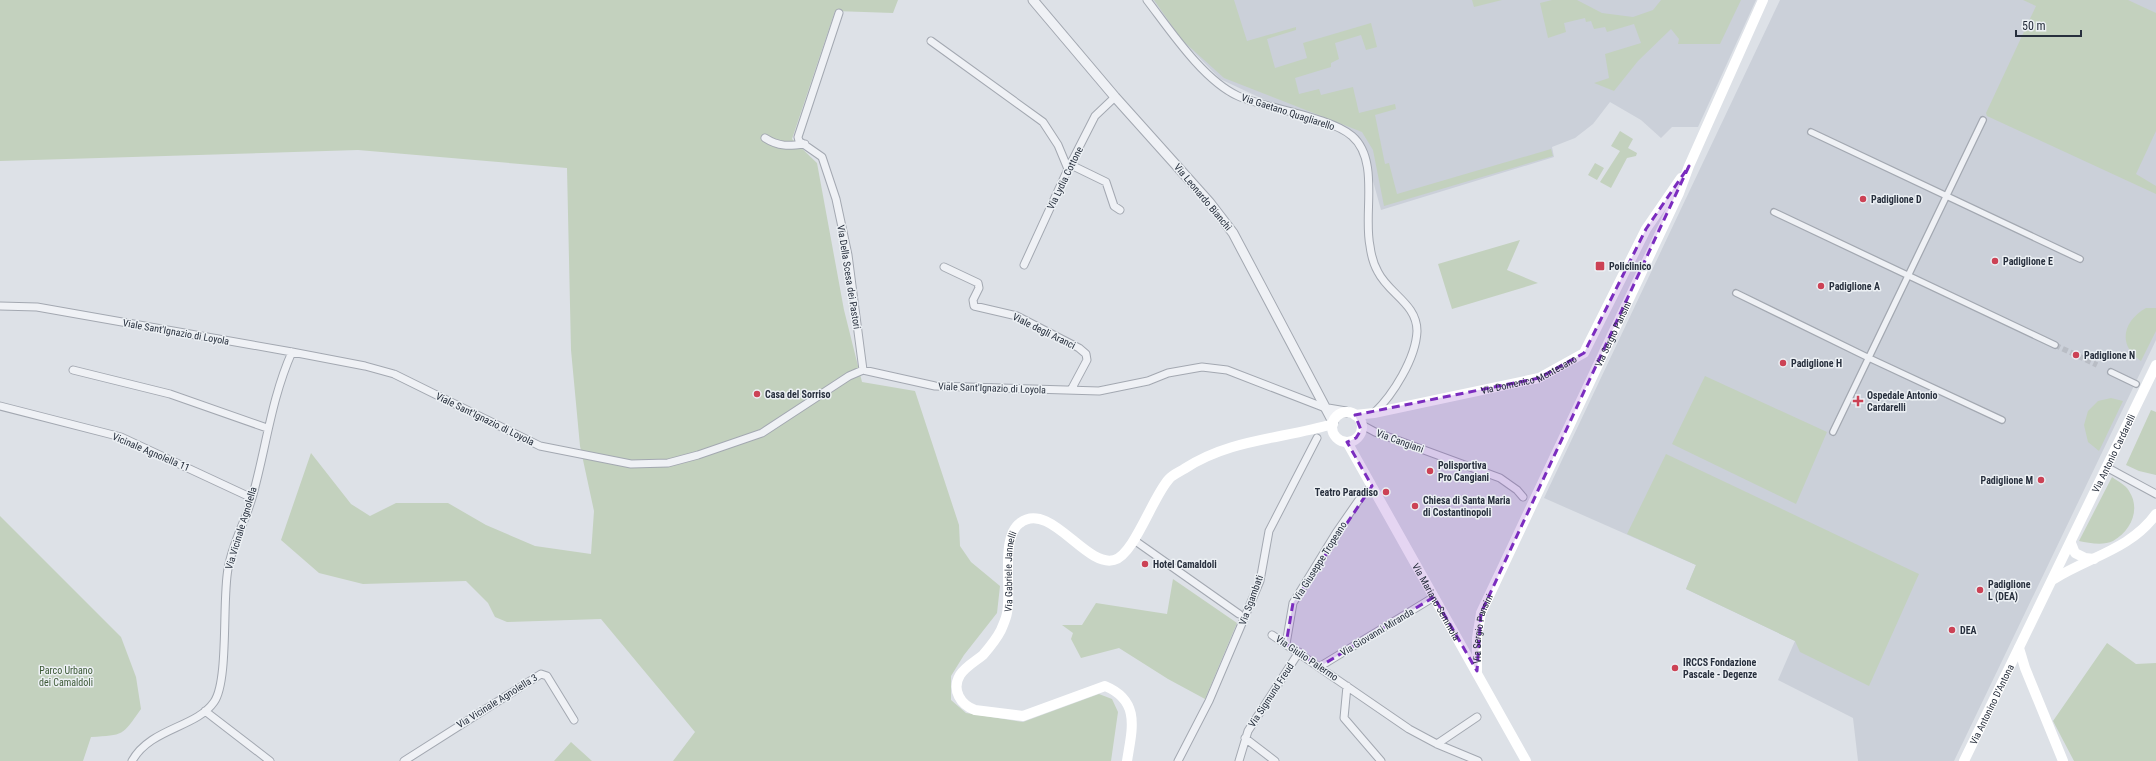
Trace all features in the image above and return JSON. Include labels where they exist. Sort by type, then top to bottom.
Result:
[{"type":"main road","name":"Via Sergio Pansini","points":[[1477,671],[1477,638],[1481,613],[1679,193],[1689,166],[1763,0]]},
{"type":"main road","name":"Via Domenico Montesano","points":[[1350,414],[1374,413],[1539,378],[1584,353],[1646,229],[1689,166]]},
{"type":"main road","name":"Via Antonio Cardarelli","points":[[2019,648],[2108,468],[2156,365]]},
{"type":"main road","points":[[1350,414],[1362,425],[1360,435],[1347,442],[1340,440],[1334,434],[1333,423],[1337,416],[1350,414]]},
{"type":"main road","name":"Via Gabriele Jannelli","points":[[1315,433],[1333,423]]},
{"type":"main road","name":"Via Gabriele Jannelli","points":[[1128,761],[1132,725],[1130,707],[1116,691],[1105,686],[1023,716],[968,708],[959,697],[957,690],[960,676],[983,654],[1000,631],[1007,614],[1011,535],[1019,523],[1032,518],[1046,521],[1102,560],[1114,560],[1120,558],[1134,540],[1155,500],[1169,478],[1194,462],[1220,449],[1315,433],[1334,434]]},
{"type":"main road","name":"Via Mariano Semmola","points":[[1347,442],[1477,671],[1526,761]]},
{"type":"main road","points":[[2054,579],[2078,565],[2094,559],[2126,543],[2147,527],[2156,514]]},
{"type":"main road","points":[[2071,543],[2074,553],[2085,558],[2094,559]]},
{"type":"main road","points":[[2019,648],[2025,668],[2063,761]]},
{"type":"main road","name":"Via Antonino D'Antona","points":[[1964,761],[2019,648]]},
{"type":"street","name":"Via Leonardo Bianchi","points":[[1033,0],[1115,97],[1210,203],[1233,233],[1328,409],[1333,423]]},
{"type":"street","name":"Via Gaetano Quagliarello","points":[[1147,0],[1182,47],[1218,84],[1237,95],[1335,127],[1352,136],[1361,148],[1370,181],[1368,229],[1370,246],[1378,273],[1414,315],[1417,329],[1413,354],[1388,398],[1374,413]]},
{"type":"street","points":[[804,144],[798,137],[839,12]]},
{"type":"street","points":[[931,41],[1043,122],[1070,167],[1106,182],[1114,206],[1120,210]]},
{"type":"street","name":"Via Lydia Cottone","points":[[1024,264],[1095,116],[1115,97]]},
{"type":"street","points":[[1833,432],[1909,277],[1983,120]]},
{"type":"street","points":[[1811,132],[2080,259]]},
{"type":"street","points":[[765,138],[775,144],[788,146],[804,144]]},
{"type":"street","name":"Via Della Scesa dei Pastori","points":[[804,144],[822,157],[836,199],[848,255],[863,370]]},
{"type":"street","points":[[1774,212],[2055,345]]},
{"type":"street","name":"Viale degli Aranci","points":[[944,267],[978,283],[979,288],[973,300],[974,306],[1017,316],[1079,348],[1086,354],[1087,360],[1071,390]]},
{"type":"street","points":[[1736,293],[1869,358],[2002,420]]},
{"type":"street","name":"Viale Sant'Ignazio di Loyola","points":[[0,306],[37,308],[292,352],[364,366],[394,374],[540,446],[596,458],[638,464],[668,464],[762,433],[849,376],[863,370],[935,386],[1099,391],[1148,381],[1168,373],[1202,368],[1216,368],[1227,370],[1328,409]]},
{"type":"street","name":"Via Vicinale Agnolella","points":[[132,761],[144,745],[204,711],[215,701],[223,666],[225,589],[228,568],[252,498],[267,428],[283,371],[292,352]]},
{"type":"street","points":[[72,370],[170,394],[267,428]]},
{"type":"street","points":[[2111,372],[2136,384]]},
{"type":"street","name":"Vicinale Agnolella 11","points":[[0,406],[121,437],[252,498]]},
{"type":"street","name":"Via Domenico Montesano","points":[[1328,409],[1350,414]]},
{"type":"street","name":"Via Cangiani","points":[[1362,425],[1500,478],[1517,490],[1523,497]]},
{"type":"street","name":"Via Sgambati","points":[[1178,761],[1209,701],[1260,581],[1269,531],[1315,433]]},
{"type":"street","points":[[2108,468],[2156,494]]},
{"type":"street","name":"Via Giuseppe Tropeano","points":[[1286,644],[1293,604],[1336,533],[1363,494],[1372,486]]},
{"type":"street","points":[[1134,540],[1239,614]]},
{"type":"street","name":"Via Giovanni Miranda","points":[[1320,667],[1434,597]]},
{"type":"street","name":"Via Giulio Palermo","points":[[1272,635],[1347,686],[1344,718],[1381,761]]},
{"type":"street","name":"Via Sigmund Freud","points":[[1239,761],[1246,738],[1255,719],[1299,652]]},
{"type":"street","name":"Via Vicinale Agnolella 3","points":[[404,761],[541,674],[547,676],[574,720]]},
{"type":"street","points":[[1347,686],[1409,729],[1437,744],[1478,761]]},
{"type":"street","points":[[204,711],[270,761]]},
{"type":"street","points":[[1437,744],[1476,717]]},
{"type":"street","points":[[1246,738],[1275,761]]},
{"type":"highlighted area","points":[[1689,166],[1481,613],[1477,671],[1434,597],[1319,667],[1286,644],[1293,603],[1372,486],[1347,442],[1356,438],[1361,430],[1355,415],[1539,378],[1584,353],[1646,229]]},
{"type":"shaded area","points":[[1153,0],[1756,0],[1698,127],[1672,127],[1661,138],[1641,120],[1610,102],[1593,124],[1575,138],[1552,147],[1554,157],[1381,210],[1362,141],[1353,132],[1312,114],[1265,100],[1220,79],[1182,40]]},
{"type":"shaded area","name":"Ospedale Antonio Cardarelli","points":[[1780,0],[2156,0],[2156,340],[1954,761],[1858,761],[1853,718],[1778,680],[1795,641],[1686,589],[1696,565],[1544,498]]},
{"type":"green space","points":[[0,0],[898,0],[893,13],[835,11],[792,139],[817,163],[844,310],[862,382],[915,391],[959,525],[960,546],[971,562],[1000,586],[997,613],[964,655],[951,676],[951,700],[966,713],[1023,722],[1099,694],[1112,699],[1118,712],[1111,761],[673,761],[695,732],[601,619],[507,622],[495,617],[488,603],[466,581],[363,584],[319,573],[281,540],[311,453],[351,504],[370,516],[396,503],[448,503],[486,525],[535,546],[591,554],[594,511],[580,446],[571,350],[567,168],[358,150],[0,161]]},
{"type":"green space","points":[[1154,0],[1234,0],[1247,41],[1296,27],[1296,30],[1267,39],[1275,68],[1307,58],[1303,43],[1371,23],[1377,47],[1366,50],[1361,35],[1335,43],[1339,59],[1331,63],[1331,67],[1295,78],[1299,94],[1319,89],[1321,95],[1353,87],[1359,113],[1395,104],[1396,109],[1375,115],[1385,164],[1389,163],[1397,194],[1551,149],[1553,156],[1384,206],[1373,150],[1362,132],[1224,78],[1182,40]]},
{"type":"green space","points":[[1472,0],[1502,0],[1474,7]]},
{"type":"green space","points":[[1552,0],[1577,0],[1602,13],[1633,17],[1653,10],[1661,0],[1741,0],[1720,44],[1678,44],[1679,39],[1671,29],[1638,61],[1614,91],[1594,83],[1609,78],[1605,54],[1641,43],[1634,24],[1607,32],[1605,27],[1594,29],[1591,21],[1586,22],[1585,18],[1564,23],[1566,32],[1548,38],[1540,3]]},
{"type":"green space","points":[[2023,0],[2128,0],[2156,13],[2156,131],[2136,174],[2156,186],[2156,194],[1987,116],[1986,113],[2036,6]]},
{"type":"green space","points":[[1620,131],[1633,139],[1628,148],[1637,153],[1636,156],[1627,158],[1611,188],[1600,182],[1620,151],[1611,146]]},
{"type":"green space","points":[[1595,163],[1604,168],[1597,180],[1588,175]]},
{"type":"green space","points":[[1520,240],[1507,270],[1538,283],[1452,309],[1438,264]]},
{"type":"green space","points":[[2146,308],[2156,308],[2156,331],[2141,361],[2133,355],[2128,348],[2126,333],[2132,320],[2138,313]]},
{"type":"green space","points":[[1705,376],[1827,432],[1796,504],[1672,444]]},
{"type":"green space","points":[[2111,398],[2123,401],[2099,451],[2088,442],[2084,425],[2088,411],[2098,401]]},
{"type":"green space","points":[[2151,410],[2156,412],[2156,475],[2139,471],[2126,465]]},
{"type":"green space","points":[[1666,454],[1919,574],[1869,686],[1800,652],[1795,641],[1686,589],[1696,565],[1627,534]]},
{"type":"green space","points":[[2112,477],[2126,487],[2132,498],[2134,512],[2129,526],[2125,532],[2109,543],[2096,544],[2079,541]]},
{"type":"green space","name":"Parco Urbano dei Camaldoli","points":[[0,516],[121,637],[136,677],[141,709],[126,729],[121,732],[110,736],[91,737],[83,761],[0,761]]},
{"type":"green space","points":[[1173,579],[1237,623],[1205,699],[1168,679],[1119,648],[1081,658],[1071,639],[1073,633],[1062,625],[1082,625],[1096,603],[1167,614]]},
{"type":"green space","points":[[2107,643],[2136,664],[2156,663],[2156,761],[2074,761],[2053,721]]},
{"type":"green space","points":[[571,742],[592,761],[554,761]]},
{"type":"tunnel","points":[[2055,345],[2097,365]]},
{"type":"place","name":"Padiglione D","points":[[1863,199]]},
{"type":"place","name":"Padiglione E","points":[[1995,261]]},
{"type":"place","name":"Policlinico","points":[[1600,266]]},
{"type":"place","name":"Padiglione A","points":[[1821,286]]},
{"type":"place","name":"Padiglione N","points":[[2076,355]]},
{"type":"place","name":"Padiglione H","points":[[1783,363]]},
{"type":"place","name":"Casa del Sorriso","points":[[757,394]]},
{"type":"place","name":"Ospedale Antonio Cardarelli","points":[[1858,401]]},
{"type":"place","name":"Polisportiva Pro Cangiani","points":[[1430,471]]},
{"type":"place","name":"Padiglione M","points":[[2041,480]]},
{"type":"place","name":"Teatro Paradiso","points":[[1386,492]]},
{"type":"place","name":"Chiesa di Santa Maria di Costantinopoli","points":[[1415,506]]},
{"type":"place","name":"Hotel Camaldoli","points":[[1145,564]]},
{"type":"place","name":"Padiglione L (DEA)","points":[[1980,590]]},
{"type":"place","name":"DEA","points":[[1952,630]]},
{"type":"place","name":"IRCCS Fondazione Pascale - Degenze","points":[[1675,668]]}]
